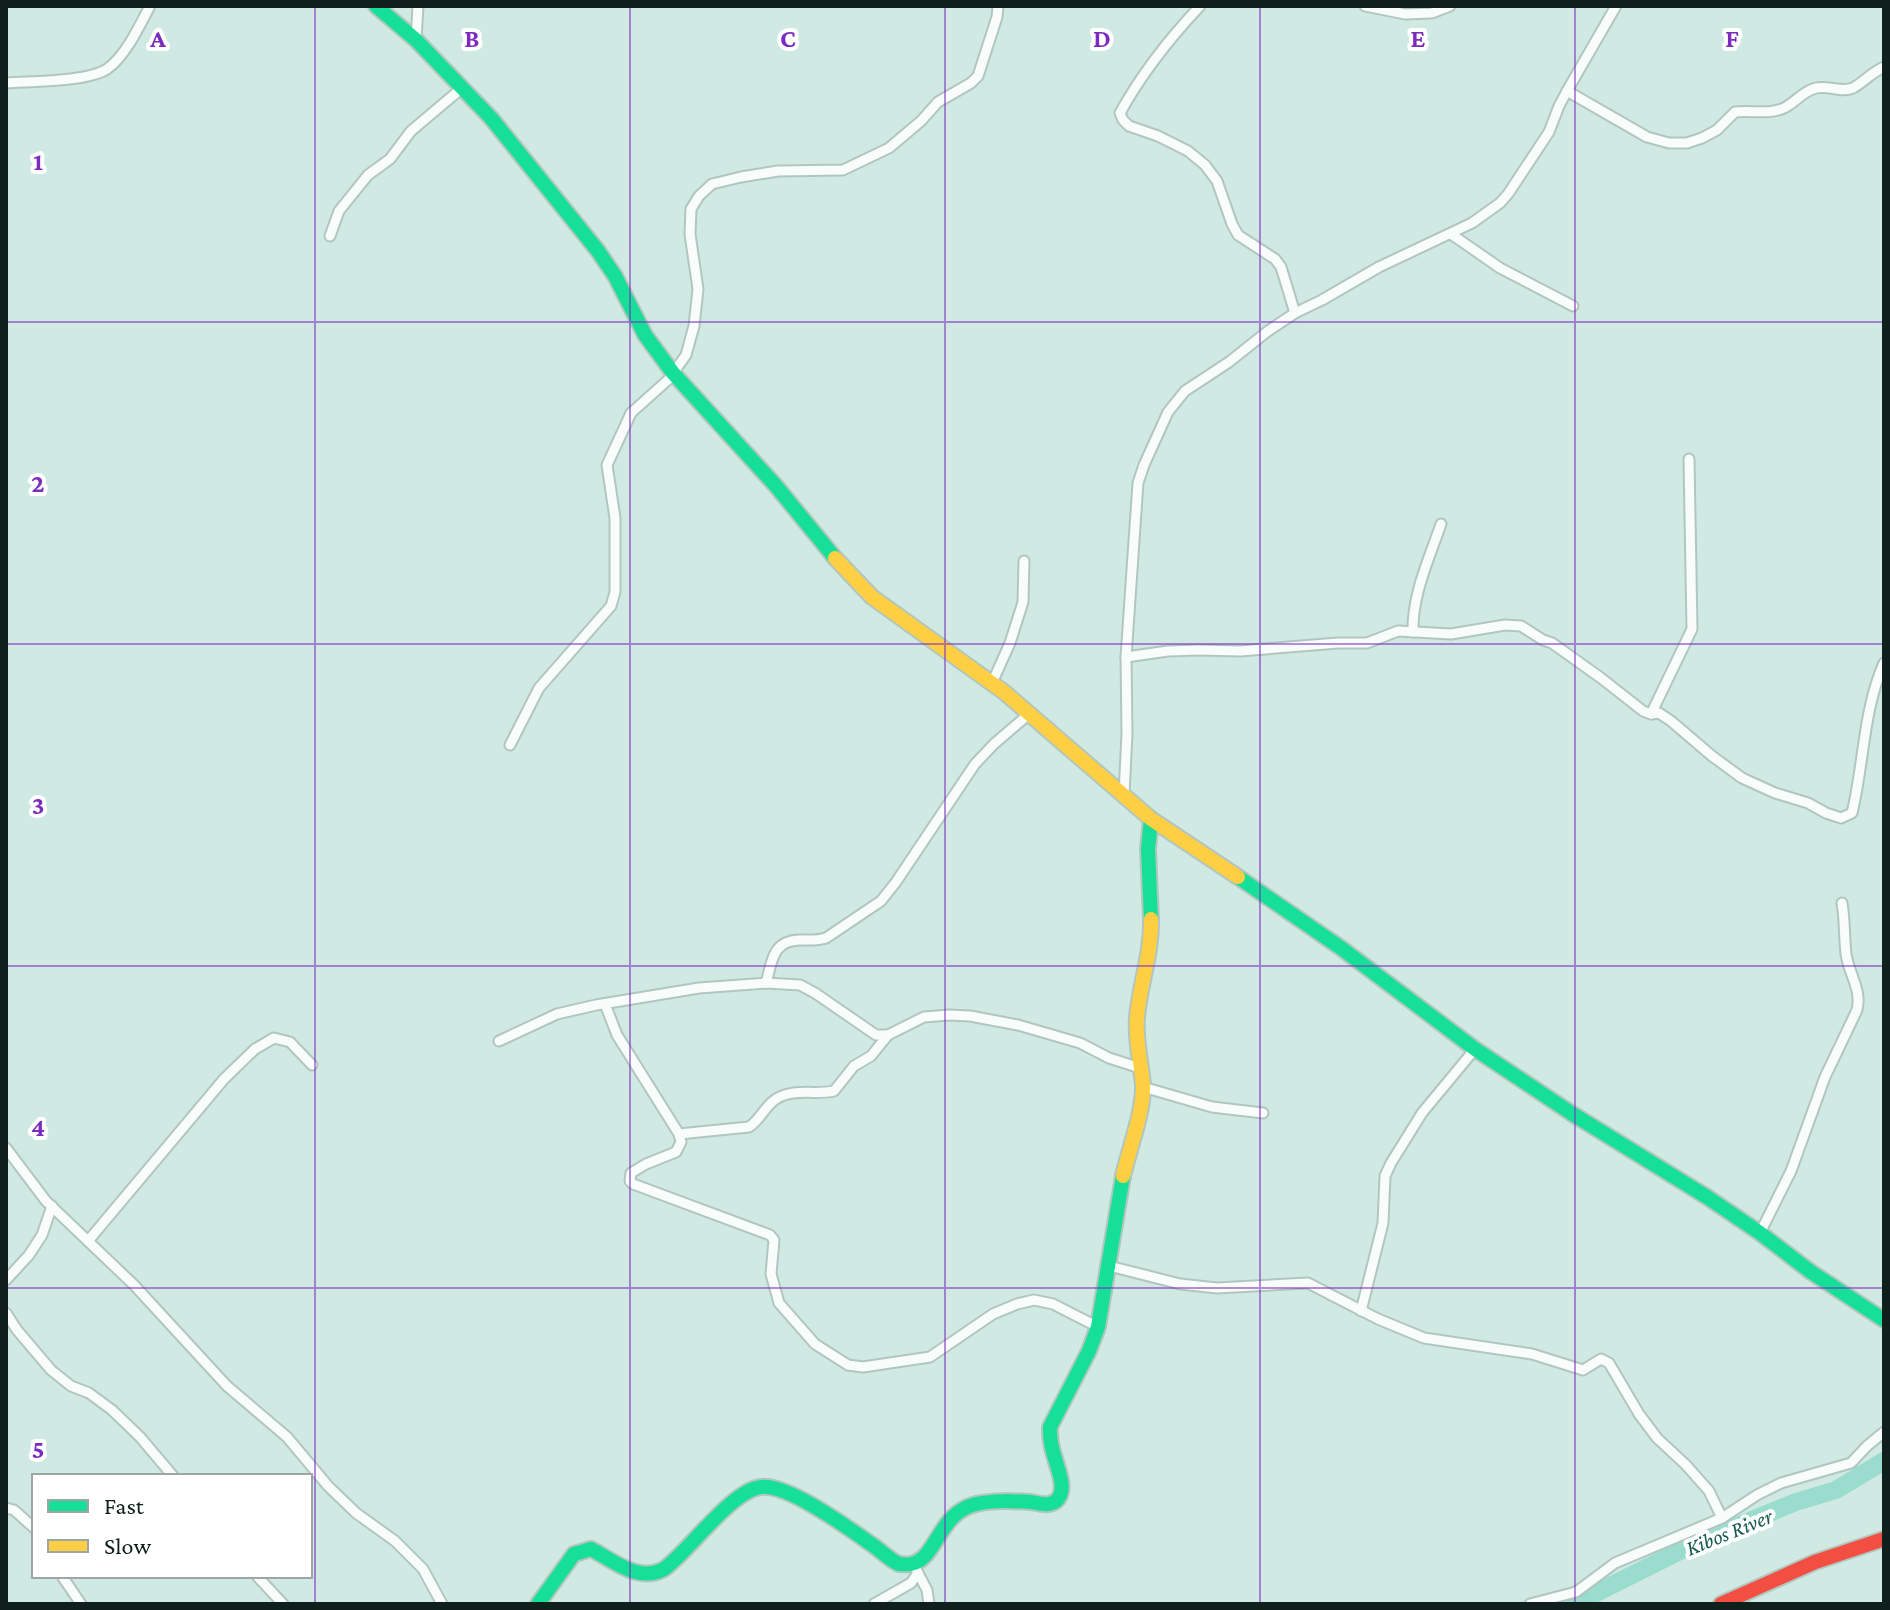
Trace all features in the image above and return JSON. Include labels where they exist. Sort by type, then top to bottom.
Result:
[{"type":"street","points":[[6,83],[70,78],[108,68],[119,57],[150,6]]},
{"type":"street","points":[[376,6],[416,40],[491,118],[598,251],[615,276],[645,335],[673,373],[872,597],[992,683],[1151,819],[1330,940],[1475,1049],[1571,1113],[1672,1174],[1884,1320]]},
{"type":"street","points":[[416,40],[418,6]]},
{"type":"street","points":[[510,745],[539,688],[611,606],[615,592],[615,518],[607,465],[631,413],[673,373],[686,355],[694,326],[698,289],[690,234],[691,209],[699,196],[712,184],[741,177],[778,171],[843,170],[889,148],[938,102],[978,76],[998,6]]},
{"type":"street","points":[[1200,6],[1147,68],[1120,113],[1129,126],[1188,151],[1205,165],[1217,181],[1238,235],[1275,259],[1281,267],[1295,313]]},
{"type":"street","points":[[1365,6],[1405,14],[1432,13],[1450,6]]},
{"type":"street","points":[[1124,795],[1126,657],[1138,483],[1168,412],[1185,391],[1295,313],[1379,267],[1489,213],[1508,194],[1549,132],[1559,106],[1616,6]]},
{"type":"street","points":[[1567,91],[1647,137],[1669,143],[1687,143],[1717,130],[1735,112],[1768,112],[1784,108],[1804,93],[1817,88],[1846,90],[1884,67]]},
{"type":"street","points":[[330,236],[339,211],[368,175],[390,159],[411,131],[462,88]]},
{"type":"street","points":[[1451,234],[1500,268],[1573,306]]},
{"type":"street","points":[[1651,714],[1692,629],[1689,459]]},
{"type":"street","points":[[1413,632],[1413,616],[1421,581],[1441,524]]},
{"type":"street","points":[[992,683],[1010,643],[1023,602],[1024,561]]},
{"type":"street","points":[[1126,657],[1168,651],[1240,651],[1367,643],[1398,631],[1451,634],[1505,625],[1521,626],[1552,643],[1643,711],[1664,715],[1730,770],[1754,785],[1844,818],[1852,813],[1875,682],[1884,663]]},
{"type":"street","points":[[766,983],[780,945],[791,940],[826,938],[881,901],[975,764],[1029,714]]},
{"type":"street","points":[[874,1604],[911,1583],[916,1569],[958,1511],[985,1502],[1050,1504],[1060,1499],[1064,1488],[1049,1439],[1050,1427],[1098,1327],[1120,1188],[1143,1087],[1136,1039],[1151,931],[1148,849],[1151,819]]},
{"type":"street","points":[[1760,1233],[1791,1171],[1825,1077],[1860,1000],[1846,955],[1842,903]]},
{"type":"street","points":[[499,1041],[557,1014],[699,988],[766,983],[800,985],[876,1035],[888,1035]]},
{"type":"street","points":[[605,1004],[617,1035],[681,1142],[679,1149],[631,1173],[630,1181],[770,1235],[774,1240],[771,1274],[779,1303],[815,1344],[831,1356],[848,1365],[863,1367],[930,1357],[993,1314],[1034,1300],[1053,1304],[1098,1327]]},
{"type":"street","points":[[679,1134],[749,1127],[778,1097],[834,1091],[854,1066],[871,1056],[888,1035],[924,1017],[970,1016],[1018,1025],[1080,1043],[1109,1058],[1140,1068]]},
{"type":"street","points":[[88,1241],[224,1079],[255,1049],[274,1038],[290,1042],[312,1065]]},
{"type":"street","points":[[1361,1311],[1383,1223],[1385,1176],[1422,1113],[1475,1049]]},
{"type":"street","points":[[1143,1087],[1212,1107],[1263,1113]]},
{"type":"street","points":[[6,1148],[52,1206],[134,1285],[227,1386],[287,1437],[346,1504],[395,1541],[423,1569],[442,1604]]},
{"type":"street","points":[[6,1280],[42,1235],[52,1206]]},
{"type":"street","points":[[1109,1266],[1180,1284],[1217,1288],[1308,1283],[1361,1311],[1424,1338],[1532,1354],[1583,1370],[1601,1359],[1605,1360],[1657,1438],[1709,1491],[1722,1518]]},
{"type":"street","points":[[6,1313],[51,1370],[71,1386],[89,1393],[112,1410],[171,1474]]},
{"type":"street","points":[[1530,1604],[1576,1592],[1615,1563],[1722,1518],[1781,1483],[1851,1463],[1884,1432]]},
{"type":"street","points":[[538,1604],[574,1554],[591,1549],[637,1573],[650,1575],[661,1572],[743,1495],[764,1486],[798,1499],[840,1522],[899,1564],[916,1569],[927,1590],[929,1604]]},
{"type":"street","points":[[6,1508],[14,1510],[32,1526]]},
{"type":"street","points":[[1721,1604],[1815,1562],[1884,1539]]},
{"type":"street","points":[[63,1578],[81,1604]]},
{"type":"street","points":[[259,1578],[283,1604]]},
{"type":"waterway","name":"Kibos River","points":[[1574,1604],[1696,1543],[1796,1502],[1836,1490],[1884,1461]]},
{"type":"traffic: fast","points":[[376,6],[416,40],[491,118],[598,251],[615,276],[645,335],[673,373],[776,486],[835,558]]},
{"type":"traffic: fast","points":[[1151,819],[1148,849],[1151,919]]},
{"type":"traffic: fast","points":[[1238,877],[1341,948],[1475,1049],[1707,1197],[1884,1320]]},
{"type":"traffic: fast","points":[[538,1604],[574,1554],[591,1549],[626,1569],[654,1573],[674,1561],[737,1499],[761,1487],[773,1488],[803,1500],[899,1564],[910,1564],[927,1554],[953,1516],[963,1509],[990,1502],[1047,1504],[1056,1501],[1062,1484],[1050,1427],[1098,1327],[1123,1176]]},
{"type":"traffic: slow","points":[[835,558],[872,597],[1004,692],[1151,819],[1238,877]]},
{"type":"traffic: slow","points":[[1123,1176],[1143,1095],[1137,1017],[1150,944],[1151,919]]},
{"type":"traffic: jam","points":[[1721,1604],[1815,1562],[1884,1539]]}]
